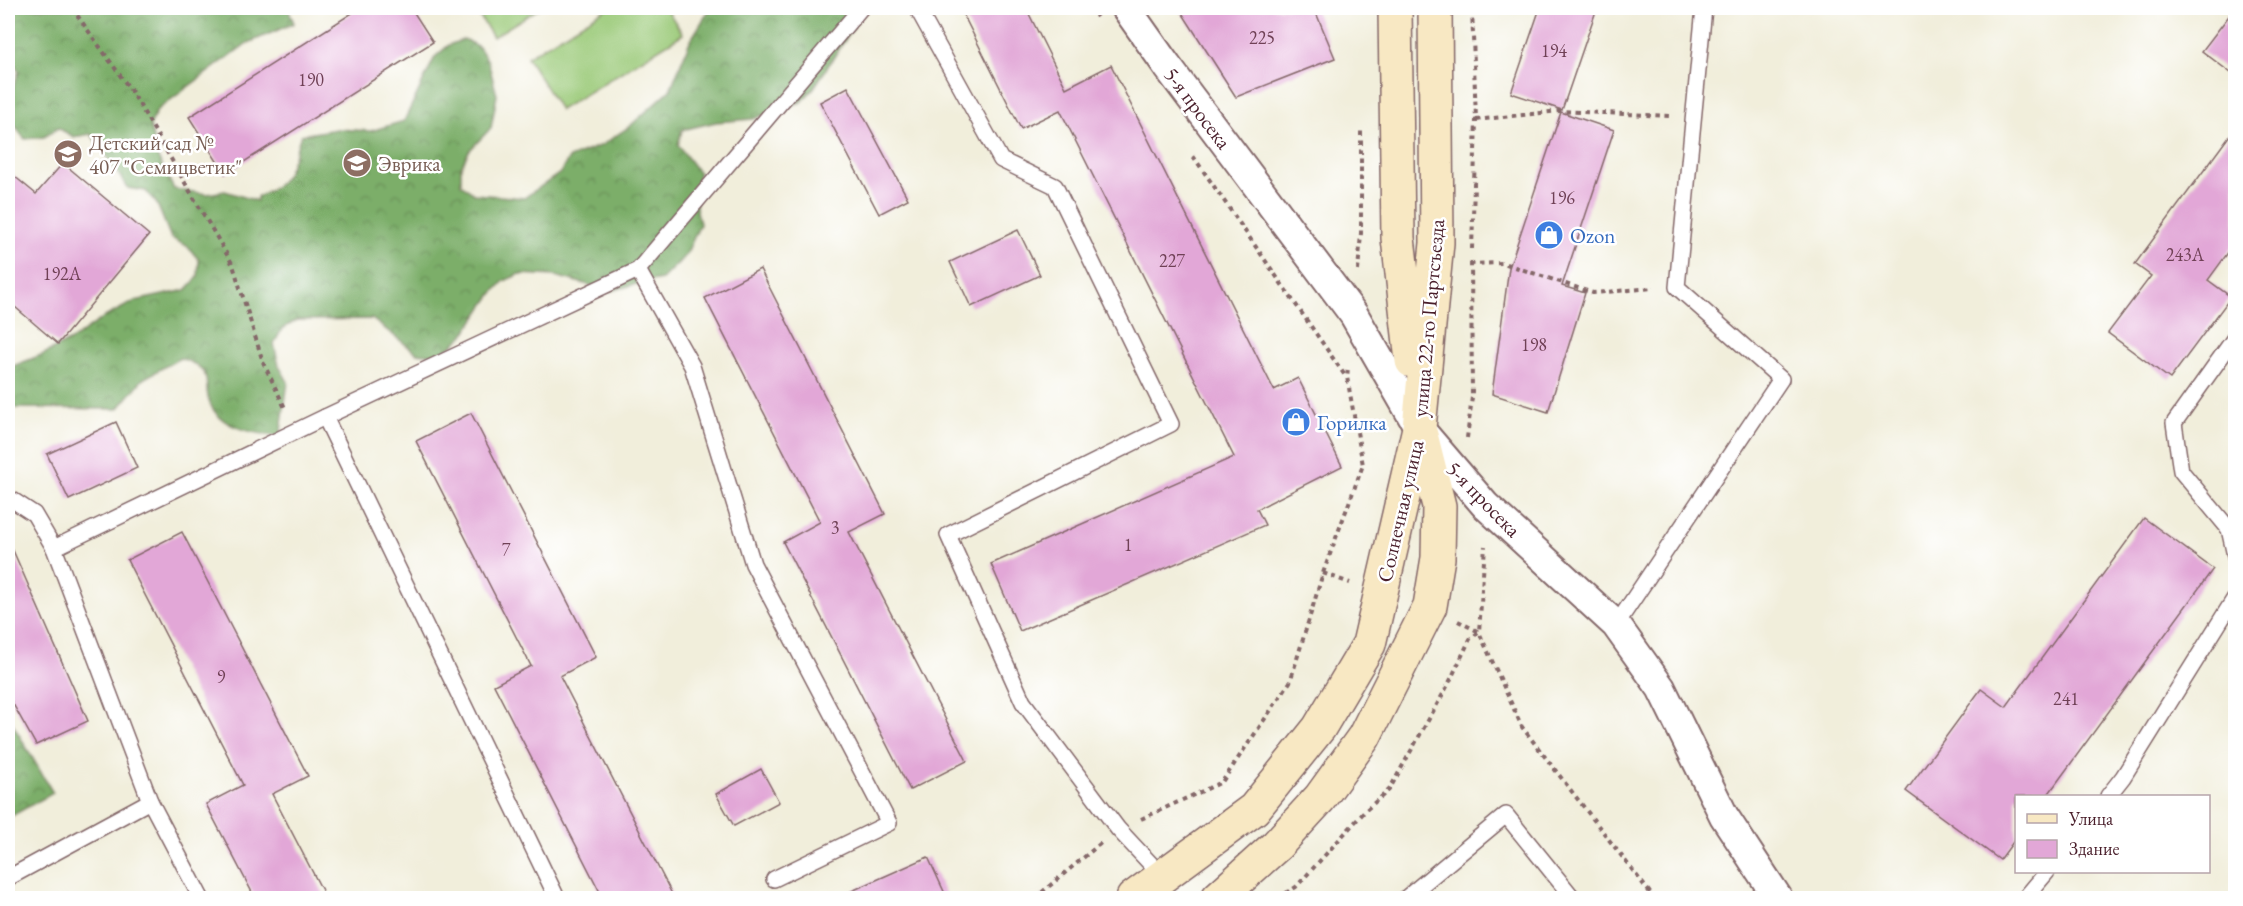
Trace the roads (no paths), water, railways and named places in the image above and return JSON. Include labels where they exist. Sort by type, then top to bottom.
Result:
[{"type":"main road","name":"улица 22-го Партсъезда","points":[[1395,8],[1398,238],[1419,428]]},
{"type":"main road","name":"улица 22-го Партсъезда","points":[[1419,428],[1437,243],[1435,8]]},
{"type":"main road","name":"Солнечная улица","points":[[1133,898],[1254,809],[1319,728],[1369,644],[1419,428]]},
{"type":"main road","name":"Солнечная улица","points":[[1218,898],[1277,845],[1320,798],[1364,737],[1430,606],[1438,558],[1439,506],[1419,428]]},
{"type":"street","name":"5-я просека","points":[[1126,8],[1354,315],[1419,428],[1485,505],[1616,625],[1661,688],[1724,816],[1778,898]]},
{"type":"lane","points":[[54,548],[325,417],[638,270],[861,8]]},
{"type":"lane","points":[[917,8],[1000,160],[1055,186],[1171,424],[948,535],[1023,702],[1118,829],[1162,876]]},
{"type":"lane","points":[[1616,625],[1781,379],[1677,287],[1704,8]]},
{"type":"lane","points":[[638,270],[692,366],[753,564],[889,824],[774,879]]},
{"type":"lane","points":[[2235,336],[2174,423],[2181,471],[2229,529],[2235,560]]},
{"type":"lane","points":[[325,417],[557,898]]},
{"type":"lane","points":[[8,497],[34,514],[54,548],[150,801],[201,898]]},
{"type":"lane","points":[[2109,795],[2123,777],[2235,596]]},
{"type":"lane","points":[[8,878],[150,801]]},
{"type":"lane","points":[[1406,898],[1506,815],[1573,898]]},
{"type":"lane","points":[[2025,898],[2046,873]]},
{"type":"place","name":"Детский сад № 407 \"Семицветик\"","points":[[68,154]]},
{"type":"place","name":"Эврика","points":[[357,163]]},
{"type":"place","name":"Ozon","points":[[1549,235]]},
{"type":"place","name":"Горилка","points":[[1296,422]]}]
